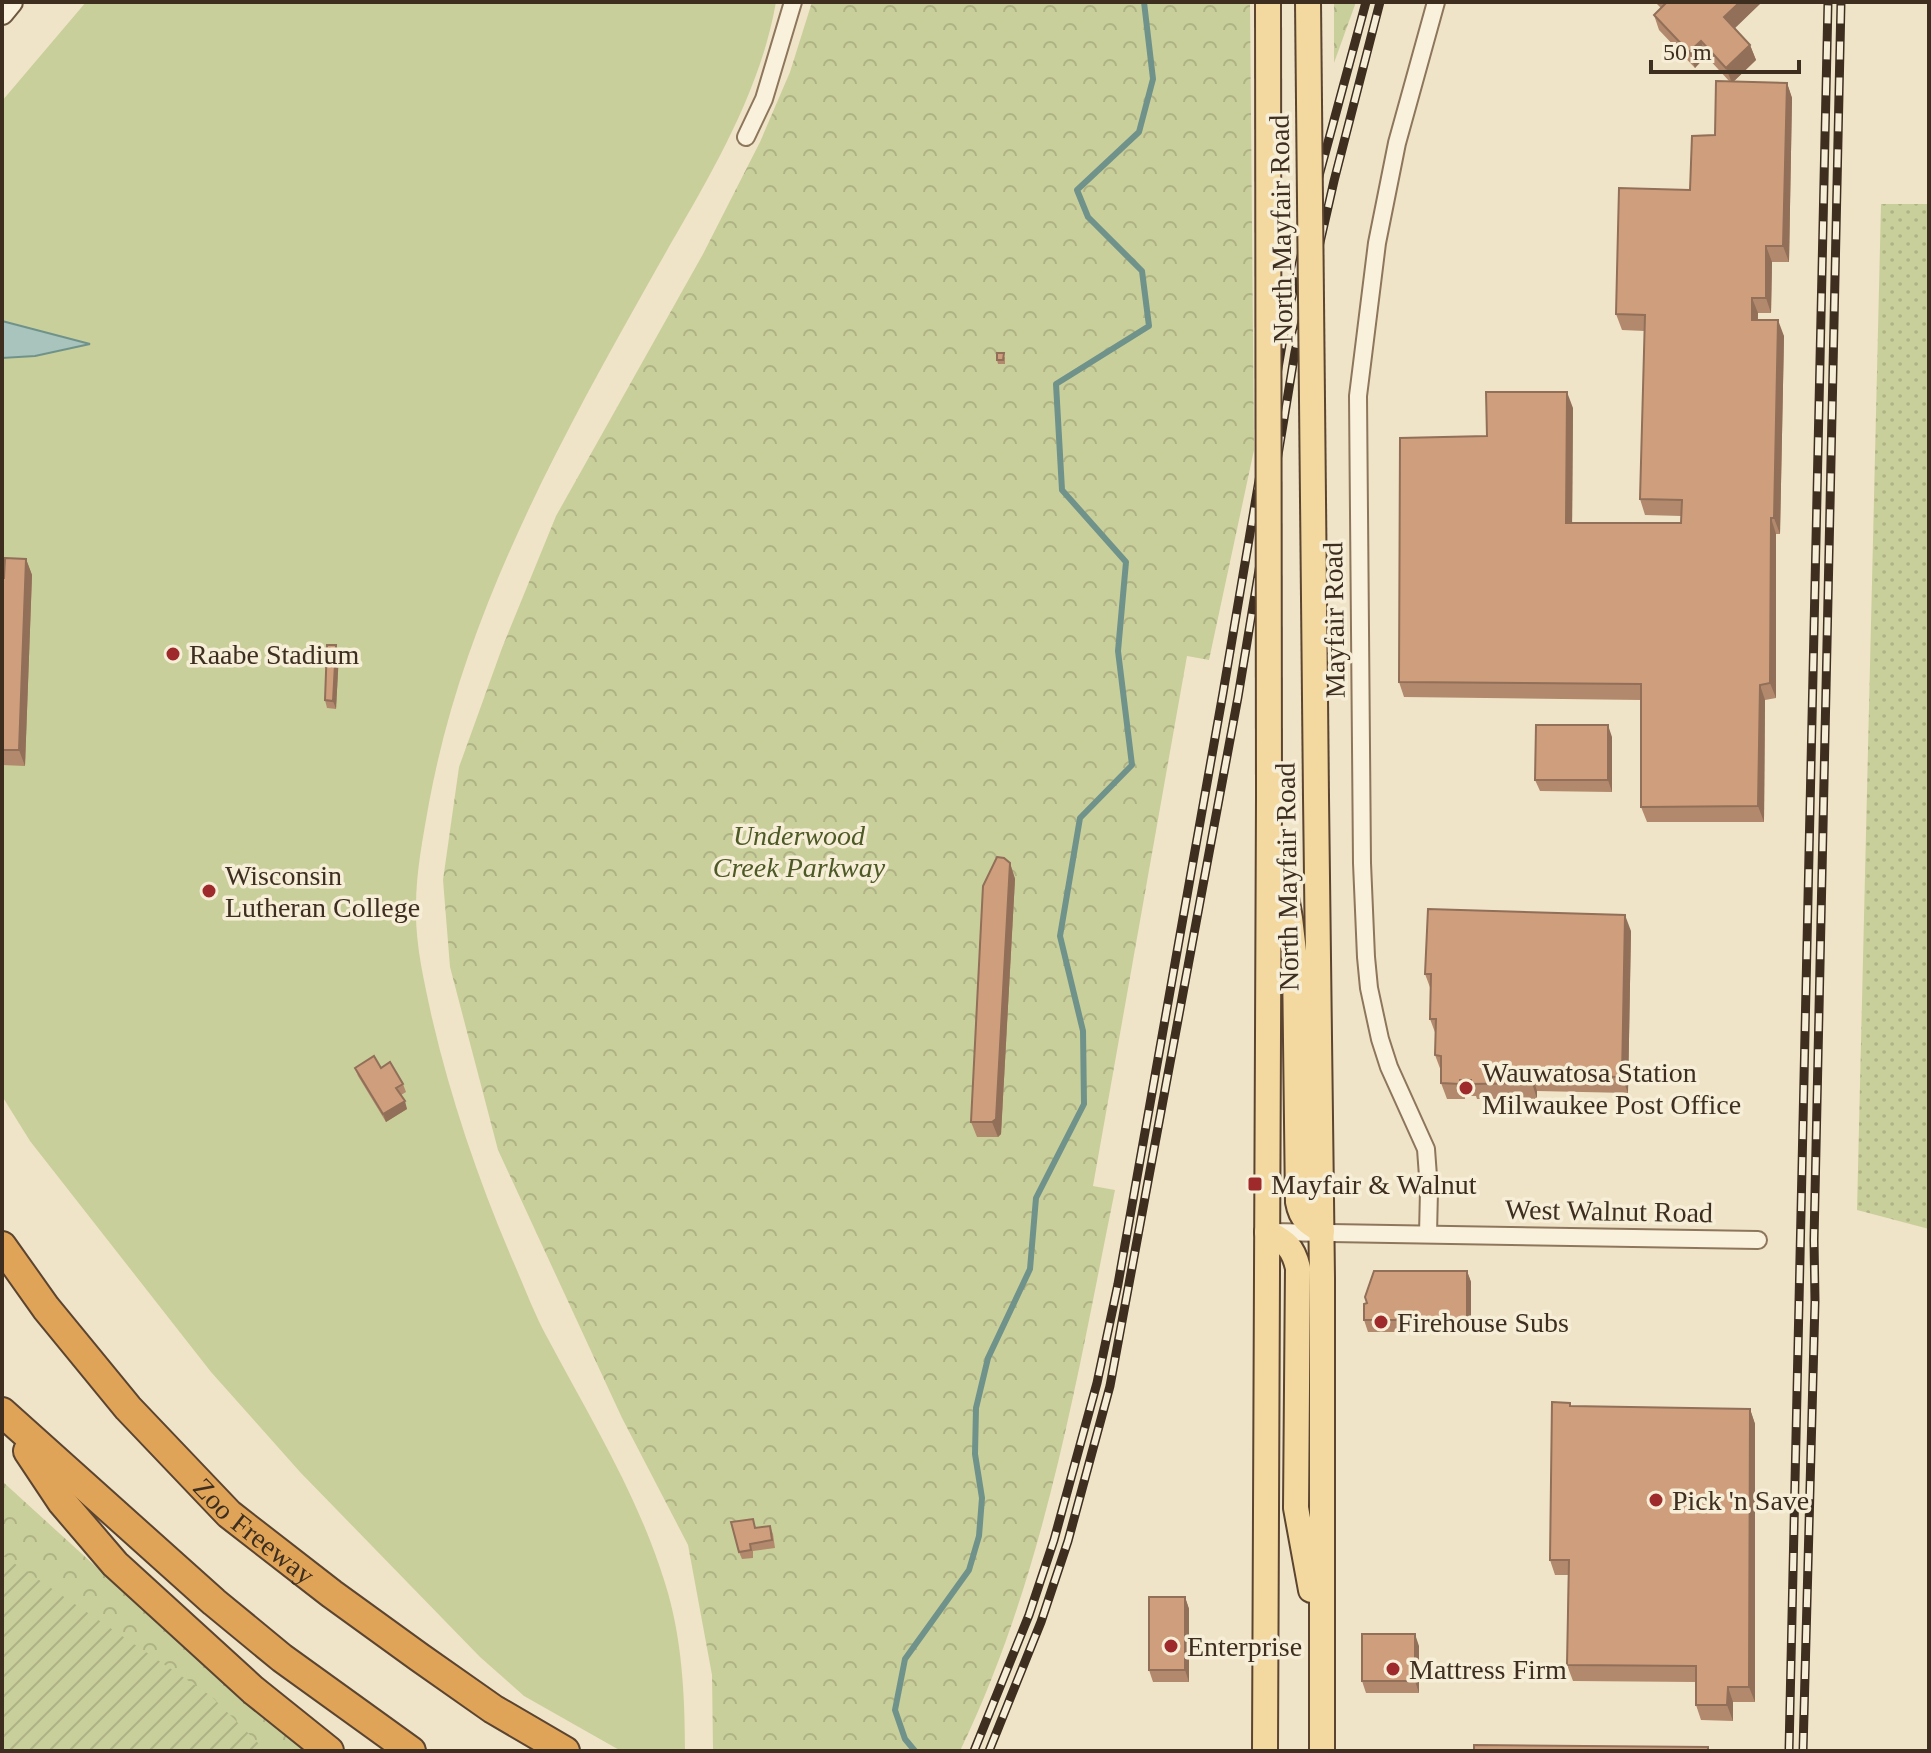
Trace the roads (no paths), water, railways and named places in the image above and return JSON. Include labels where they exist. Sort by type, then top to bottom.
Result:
[{"type":"highway","name":"Zoo Freeway","points":[[2,1246],[46,1308],[128,1408],[229,1514],[419,1657],[493,1709],[565,1751]]},
{"type":"highway","points":[[4,1415],[62,1502],[115,1564],[253,1690],[329,1751]]},
{"type":"highway","points":[[4,1415],[225,1612],[282,1658],[411,1751]]},
{"type":"main road","points":[[2,13],[11,2]]},
{"type":"main road","name":"North Mayfair Road","points":[[1268,2],[1268,1745]]},
{"type":"main road","name":"North Mayfair Road","points":[[1308,2],[1322,1231],[1322,1751]]},
{"type":"main road","points":[[1269,803],[1295,960],[1298,1202],[1305,1221],[1322,1231]]},
{"type":"main road","points":[[1267,1232],[1287,1242],[1298,1268],[1296,1508],[1321,1639]]},
{"type":"street","points":[[746,137],[764,99],[793,2]]},
{"type":"street","name":"Mayfair Road","points":[[1428,1234],[1426,1149],[1389,1067],[1380,1039],[1366,957],[1362,863],[1358,396],[1377,243],[1397,143],[1436,2]]},
{"type":"street","name":"West Walnut Road","points":[[1267,1232],[1758,1240]]},
{"type":"water","points":[[2,321],[90,344],[35,356],[2,358]]},
{"type":"waterway","points":[[915,1751],[905,1739],[895,1710],[905,1659],[969,1570],[979,1536],[982,1498],[975,1454],[976,1408],[988,1358],[1030,1269],[1036,1198],[1084,1104],[1083,1031],[1060,936],[1080,818],[1132,765],[1118,651],[1126,562],[1062,490],[1056,384],[1149,326],[1142,271],[1088,217],[1077,190],[1139,132],[1153,79],[1144,2]]},
{"type":"railway","points":[[974,1751],[1029,1615],[1054,1540],[1097,1383],[1118,1284],[1285,327],[1320,172],[1366,2]]},
{"type":"railway","points":[[989,1751],[1041,1622],[1068,1541],[1110,1386],[1238,697],[1295,352],[1334,181],[1380,2]]},
{"type":"railway","points":[[1789,1751],[1828,2]]},
{"type":"railway","points":[[1803,1751],[1841,2]]},
{"type":"place","name":"Raabe Stadium","points":[[173,654]]},
{"type":"place","name":"Wisconsin Lutheran College","points":[[209,891]]},
{"type":"place","name":"Wauwatosa Station Milwaukee Post Office","points":[[1466,1088]]},
{"type":"place","name":"Mayfair & Walnut","points":[[1255,1184]]},
{"type":"place","name":"Firehouse Subs","points":[[1381,1322]]},
{"type":"place","name":"Pick 'n Save","points":[[1656,1500]]},
{"type":"place","name":"Enterprise","points":[[1171,1646]]},
{"type":"place","name":"Mattress Firm","points":[[1393,1669]]},
{"type":"park label","name":"Underwood Creek Parkway","points":[[799,851]]}]
